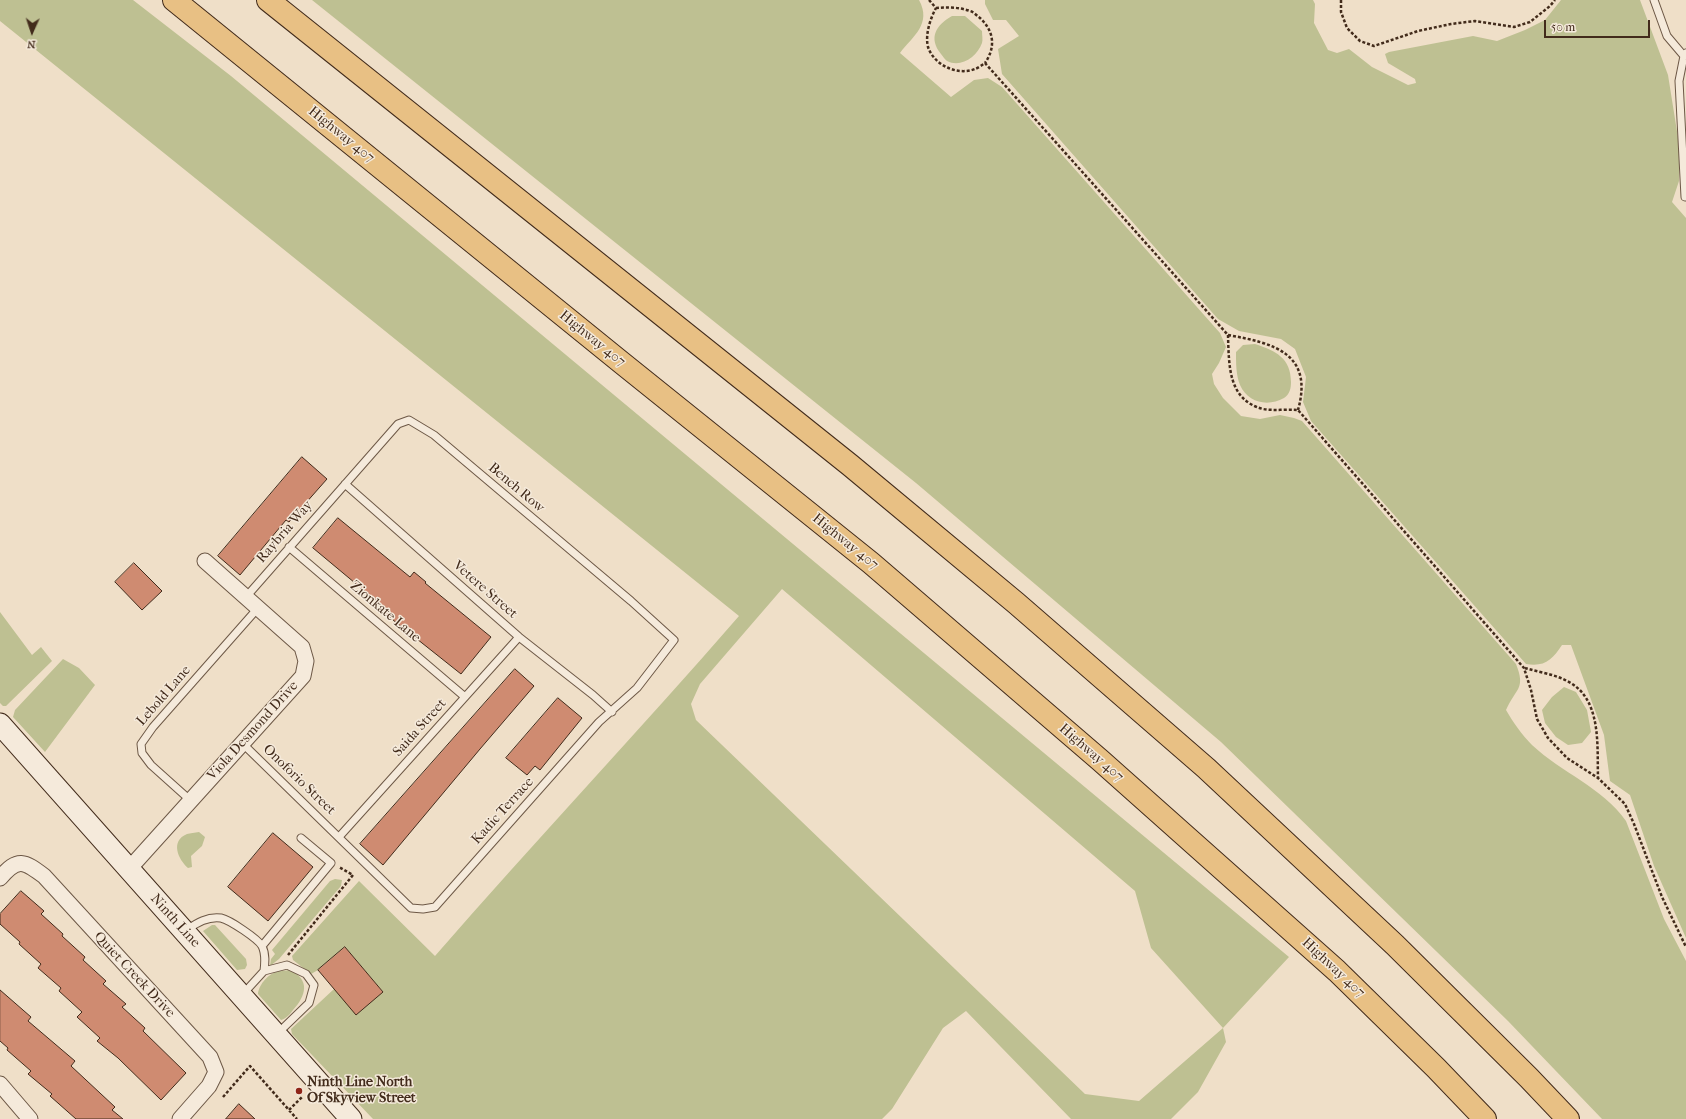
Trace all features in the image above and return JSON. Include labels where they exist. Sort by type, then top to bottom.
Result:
[{"type":"highway","name":"Highway 407","points":[[174,0],[622,364],[877,568],[1100,760],[1337,971],[1436,1068],[1485,1119]]},
{"type":"highway","points":[[268,0],[850,465],[1016,603],[1212,774],[1395,945],[1529,1078],[1568,1119]]},
{"type":"main road","name":"Ninth Line","points":[[0,724],[351,1119]]},
{"type":"street","name":"Viola Desmond Drive","points":[[129,869],[302,676],[306,661],[302,647],[205,561]]},
{"type":"street","name":"Quiet Creek Drive","points":[[0,878],[6,871],[17,864],[26,863],[44,876],[210,1057],[216,1072],[209,1086],[180,1119]]},
{"type":"street","points":[[0,1084],[30,1119]]},
{"type":"lane","points":[[1654,0],[1667,36],[1685,54],[1679,81],[1685,197]]},
{"type":"lane","name":"Bench Row","points":[[345,484],[398,424],[409,420],[434,436],[631,601],[674,640]]},
{"type":"lane","name":"Raybria Way","points":[[246,597],[345,484]]},
{"type":"lane","name":"Vetere Street","points":[[345,484],[519,638],[593,695],[612,712]]},
{"type":"lane","name":"Zionkate Lane","points":[[289,547],[465,698]]},
{"type":"lane","name":"Lebold Lane","points":[[190,800],[151,765],[142,753],[141,744],[153,727],[258,608]]},
{"type":"lane","name":"Saida Street","points":[[339,837],[519,638]]},
{"type":"lane","name":"Kadic Terrace","points":[[339,837],[412,908],[423,909],[435,907],[599,722],[612,712],[637,688],[674,640]]},
{"type":"lane","name":"Onoforio Street","points":[[242,743],[339,837]]},
{"type":"lane","points":[[262,946],[331,863],[301,838]]},
{"type":"lane","points":[[184,931],[201,920],[221,918],[237,925],[262,946],[265,959],[264,971]]},
{"type":"lane","points":[[242,996],[264,971],[287,965],[306,974],[314,985],[309,1002],[276,1035]]},
{"type":"path","points":[[928,0],[936,8],[951,7],[972,11],[984,23],[993,36],[992,48],[985,63],[974,70],[959,71],[945,67],[934,60],[928,46],[928,31],[931,17],[936,8]]},
{"type":"path","points":[[1341,0],[1341,12],[1347,28],[1360,41],[1374,46],[1418,32],[1451,24],[1476,21],[1514,27],[1530,22],[1550,6],[1555,0]]},
{"type":"path","points":[[985,63],[1228,335],[1255,340],[1281,349],[1295,362],[1301,375],[1301,390],[1298,410]]},
{"type":"path","points":[[1228,335],[1229,360],[1235,388],[1247,403],[1265,409],[1298,410],[1524,668],[1531,690],[1537,719],[1548,738],[1567,758],[1598,778],[1625,804],[1662,897],[1686,947]]},
{"type":"path","points":[[1524,668],[1566,680],[1581,690],[1595,720],[1598,778]]},
{"type":"path","points":[[287,965],[288,954],[353,875],[331,863]]},
{"type":"path","points":[[223,1097],[250,1066],[297,1119]]},
{"type":"path","points":[[289,1110],[302,1097]]},
{"type":"green space","points":[[0,0],[133,0],[231,76],[1289,957],[1223,1028],[1226,1042],[1198,1092],[1171,1119],[1071,1119],[966,1011],[943,1028],[892,1109],[882,1119],[373,1119],[292,1034],[291,1029],[334,989],[383,992],[345,947],[318,970],[311,974],[293,960],[292,956],[359,881],[435,956],[739,616],[0,21]],"holes":[[[782,589],[1135,891],[1151,948],[1223,1028],[1139,1101],[1085,1094],[696,720],[691,704],[700,684]]]},
{"type":"green space","points":[[312,0],[919,0],[922,8],[922,23],[915,35],[900,53],[951,97],[974,80],[988,78],[1002,87],[1220,333],[1226,347],[1212,374],[1214,384],[1223,398],[1241,416],[1260,419],[1280,415],[1302,421],[1516,664],[1519,672],[1520,684],[1506,710],[1525,737],[1544,755],[1594,789],[1616,809],[1626,821],[1664,919],[1686,961],[1686,1119],[1602,1119],[1508,1021],[1221,742],[916,483]]},
{"type":"green space","points":[[985,0],[1313,0],[1315,4],[1314,23],[1328,50],[1337,53],[1349,49],[1372,67],[1408,85],[1416,83],[1415,79],[1388,63],[1385,54],[1473,36],[1497,41],[1545,20],[1561,0],[1640,0],[1668,75],[1679,144],[1679,181],[1672,202],[1686,218],[1686,938],[1654,866],[1630,795],[1610,781],[1604,735],[1571,645],[1562,645],[1555,655],[1543,663],[1533,665],[1526,664],[1311,421],[1303,402],[1306,377],[1295,349],[1281,339],[1239,331],[1218,319],[1002,74],[998,49],[1019,36],[1006,20],[993,20],[985,4]]},
{"type":"green space","points":[[952,16],[965,16],[982,31],[982,43],[980,48],[968,60],[958,63],[947,61],[935,43],[938,28]]},
{"type":"green space","points":[[1255,344],[1276,353],[1285,361],[1288,367],[1291,382],[1289,393],[1278,401],[1265,403],[1259,402],[1248,396],[1240,385],[1236,365],[1236,352],[1243,345]]},
{"type":"green space","points":[[0,612],[32,655],[41,647],[52,661],[6,706],[3,706],[0,703]]},
{"type":"green space","points":[[63,659],[79,668],[95,685],[45,752],[13,717],[15,710]]},
{"type":"green space","points":[[1564,687],[1576,692],[1587,710],[1591,732],[1582,743],[1568,745],[1556,737],[1545,723],[1542,710],[1552,697]]},
{"type":"green space","points":[[199,832],[205,837],[202,846],[191,856],[192,867],[188,868],[181,860],[177,850],[177,845],[182,837],[187,834]]},
{"type":"green space","points":[[335,879],[342,880],[341,886],[279,959],[270,966],[271,959],[275,954],[272,950],[330,881]]},
{"type":"green space","points":[[212,925],[215,925],[246,959],[247,965],[245,969],[237,970],[203,931]]},
{"type":"green space","points":[[289,970],[301,978],[304,988],[301,999],[297,1005],[288,1016],[281,1020],[258,994],[260,986],[268,977],[275,972]]},
{"type":"building","points":[[302,457],[327,479],[289,522],[286,520],[240,575],[218,556]]},
{"type":"building","points":[[338,518],[410,577],[414,572],[426,582],[425,583],[491,637],[461,674],[383,612],[385,608],[313,548]]},
{"type":"building","points":[[134,563],[162,591],[142,610],[115,582]]},
{"type":"building","points":[[515,669],[534,686],[383,865],[360,844]]},
{"type":"building","points":[[558,698],[582,718],[540,770],[535,766],[527,775],[506,758]]},
{"type":"building","points":[[273,833],[313,867],[268,921],[228,887]]},
{"type":"building","points":[[21,891],[44,911],[41,914],[85,957],[83,960],[106,981],[103,984],[126,1004],[122,1007],[145,1028],[143,1031],[186,1073],[161,1100],[118,1058],[97,1041],[100,1038],[77,1017],[82,1012],[59,991],[61,988],[38,968],[41,964],[0,924],[0,914]]},
{"type":"building","points":[[345,947],[383,992],[356,1015],[318,970]]},
{"type":"building","points":[[0,990],[31,1017],[28,1021],[75,1061],[71,1066],[115,1107],[112,1110],[123,1119],[76,1119],[50,1096],[52,1094],[28,1074],[31,1071],[7,1050],[8,1048],[0,1041]]},
{"type":"building","points":[[239,1104],[255,1119],[226,1119]]},
{"type":"place","name":"Ninth Line North Of Skyview Street","points":[[299,1091]]}]
